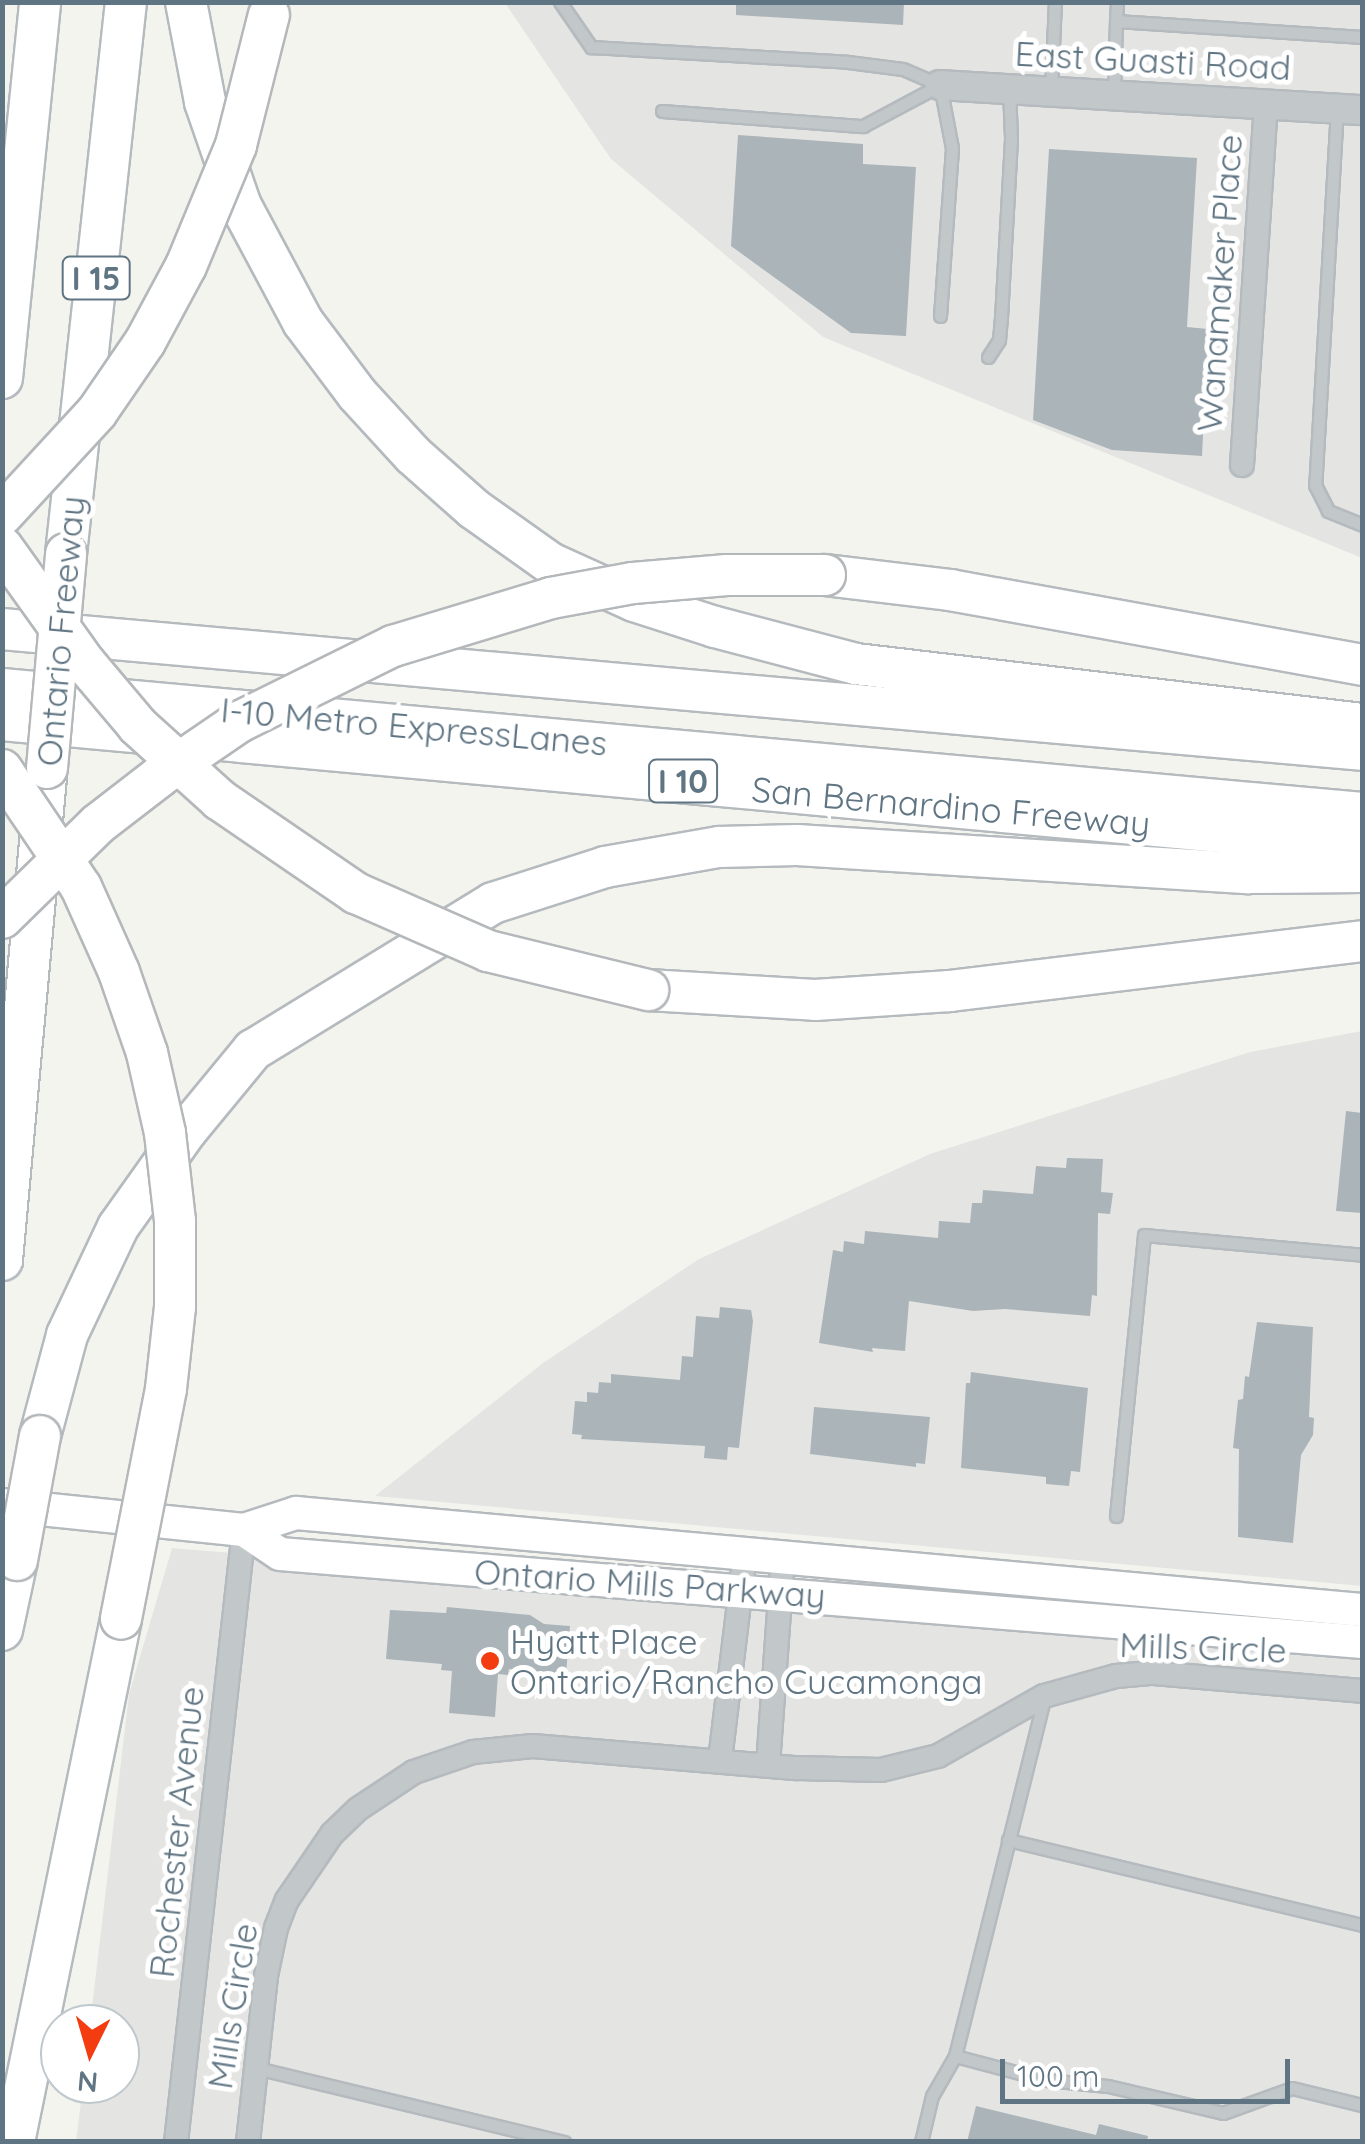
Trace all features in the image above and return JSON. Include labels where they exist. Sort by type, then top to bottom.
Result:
[{"type":"highway","name":"I 15","points":[[2,378],[40,2]]},
{"type":"highway","name":"Ontario Freeway","points":[[2,1260],[66,554],[126,2]]},
{"type":"highway","points":[[186,2],[205,102],[241,206],[303,322],[357,394],[413,455],[474,510],[550,562],[634,601],[716,628],[856,664],[1362,724]]},
{"type":"highway","points":[[2,515],[97,412],[145,342],[186,266],[236,145],[270,9]]},
{"type":"highway","points":[[2,547],[85,664],[138,726],[220,800],[356,893],[488,951],[648,990],[816,1000],[950,991],[1362,942]]},
{"type":"highway","points":[[2,918],[98,824],[239,722],[393,646],[551,598],[633,584],[727,575],[825,575],[950,590],[1362,665]]},
{"type":"highway","points":[[2,630],[1362,750]]},
{"type":"highway","name":"I-10 Metro ExpressLanes","points":[[2,689],[1362,812]]},
{"type":"highway","name":"San Bernardino Freeway","points":[[2,720],[1362,846]]},
{"type":"highway","points":[[2,770],[80,887],[119,972],[147,1053],[165,1133],[175,1221],[175,1307],[166,1388],[14,2142]]},
{"type":"highway","points":[[2,1630],[40,1436],[67,1335],[118,1227],[186,1130],[254,1050],[493,904],[604,867],[719,846],[797,845],[1248,873],[1362,872]]},
{"type":"main road","name":"Ontario Mills Parkway","points":[[2,1505],[244,1530],[296,1513],[1362,1610]]},
{"type":"main road","name":"Ontario Mills Parkway","points":[[244,1530],[280,1554],[740,1588],[1362,1642]]},
{"type":"street","name":"East Guasti Road","points":[[940,85],[1350,109]]},
{"type":"street","name":"Wanamaker Place","points":[[1242,466],[1266,104]]},
{"type":"street","name":"Rochester Avenue","points":[[176,2142],[244,1530]]},
{"type":"street","points":[[720,1760],[745,1553]]},
{"type":"street","points":[[768,1765],[783,1556]]},
{"type":"street","name":"Mills Circle","points":[[248,2142],[266,1976],[276,1928],[287,1900],[332,1834],[386,1789],[448,1758],[504,1747],[558,1746],[864,1771],[938,1756],[1044,1696],[1098,1679],[1153,1674],[1362,1691]]},
{"type":"lane","points":[[560,2],[591,47],[848,62],[903,69],[940,85]]},
{"type":"lane","points":[[1051,92],[1056,2]]},
{"type":"lane","points":[[1114,96],[1117,2]]},
{"type":"lane","points":[[1116,21],[1362,37]]},
{"type":"lane","points":[[662,111],[863,126],[940,85]]},
{"type":"lane","points":[[940,85],[952,148],[940,316]]},
{"type":"lane","points":[[988,357],[999,340],[1001,318],[1011,138],[1009,89]]},
{"type":"lane","points":[[1350,109],[1315,485],[1328,511],[1362,525]]},
{"type":"lane","points":[[1116,1516],[1144,1235],[1362,1255]]},
{"type":"lane","points":[[921,2142],[932,2096],[955,2056],[1044,1696]]},
{"type":"lane","points":[[1008,1840],[1362,1925]]},
{"type":"lane","points":[[955,2056],[1046,2080],[1108,2086],[1223,2113],[1292,2088],[1362,2105]]},
{"type":"lane","points":[[256,2068],[564,2142]]},
{"type":"shaded area","points":[[505,3],[1362,3],[1362,558],[823,337],[611,159]]},
{"type":"shaded area","points":[[1362,1031],[1362,1586],[375,1496],[543,1363],[699,1259],[930,1154],[1250,1052]]},
{"type":"shaded area","points":[[172,1548],[758,1597],[1362,1657],[1362,2141],[76,2142],[81,2104],[140,2104],[140,2004],[92,2004],[129,1694]]},
{"type":"building","points":[[736,2],[904,2],[903,25],[736,15]]},
{"type":"building","points":[[738,135],[863,144],[863,164],[916,167],[906,336],[851,333],[731,246]]},
{"type":"building","points":[[1049,149],[1197,158],[1187,327],[1208,329],[1202,456],[1112,450],[1033,420]]},
{"type":"building","points":[[1346,1111],[1362,1113],[1362,1213],[1336,1211]]},
{"type":"building","points":[[1067,1158],[1103,1159],[1101,1192],[1113,1193],[1110,1214],[1098,1213],[1097,1296],[1092,1295],[1090,1316],[1005,1309],[973,1311],[909,1301],[905,1351],[872,1348],[873,1352],[819,1343],[833,1250],[843,1252],[844,1241],[864,1244],[865,1231],[938,1238],[939,1221],[970,1223],[972,1203],[982,1203],[983,1190],[1033,1194],[1036,1166],[1066,1168]]},
{"type":"building","points":[[720,1307],[751,1310],[753,1321],[739,1448],[728,1447],[727,1460],[704,1458],[705,1446],[581,1439],[582,1435],[572,1434],[575,1401],[587,1402],[587,1392],[598,1393],[599,1382],[611,1383],[611,1374],[680,1380],[682,1356],[693,1357],[696,1316],[719,1318]]},
{"type":"building","points":[[1257,1322],[1313,1327],[1309,1417],[1314,1418],[1313,1435],[1301,1455],[1293,1543],[1238,1537],[1239,1449],[1233,1448],[1238,1400],[1243,1399],[1245,1376],[1249,1377]]},
{"type":"building","points":[[971,1372],[1088,1388],[1080,1472],[1071,1471],[1069,1486],[1046,1484],[1046,1477],[961,1468],[966,1383],[970,1383]]},
{"type":"building","points":[[814,1407],[930,1417],[925,1464],[916,1463],[916,1467],[810,1454]]},
{"type":"building","name":"Hyatt Place Ontario/Rancho Cucamonga","points":[[447,1607],[530,1615],[544,1624],[570,1626],[566,1674],[509,1669],[508,1675],[498,1674],[495,1717],[449,1713],[452,1671],[441,1670],[442,1664],[386,1659],[390,1610],[446,1613]]},
{"type":"building","points":[[976,2106],[1096,2135],[1099,2124],[1148,2136],[1147,2142],[967,2142]]},
{"type":"place","name":"Hyatt Place Ontario/Rancho Cucamonga","points":[[490,1661]]}]
